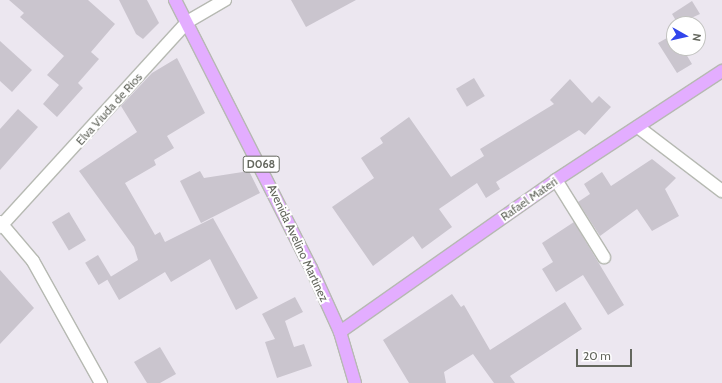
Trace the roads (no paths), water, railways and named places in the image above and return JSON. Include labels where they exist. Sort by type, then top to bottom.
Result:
[{"type":"main road","name":"Avenida Avelino Martinez","points":[[175,0],[188,22],[279,200],[340,332],[355,383]]},
{"type":"main road","name":"Rafael Materi","points":[[340,332],[556,180],[722,71]]},
{"type":"street","name":"Elva Viuda de Rios","points":[[1,224],[188,22],[225,0]]},
{"type":"street","points":[[638,127],[722,191]]},
{"type":"street","points":[[556,180],[604,257]]},
{"type":"street","points":[[1,224],[33,261],[101,383]]}]
